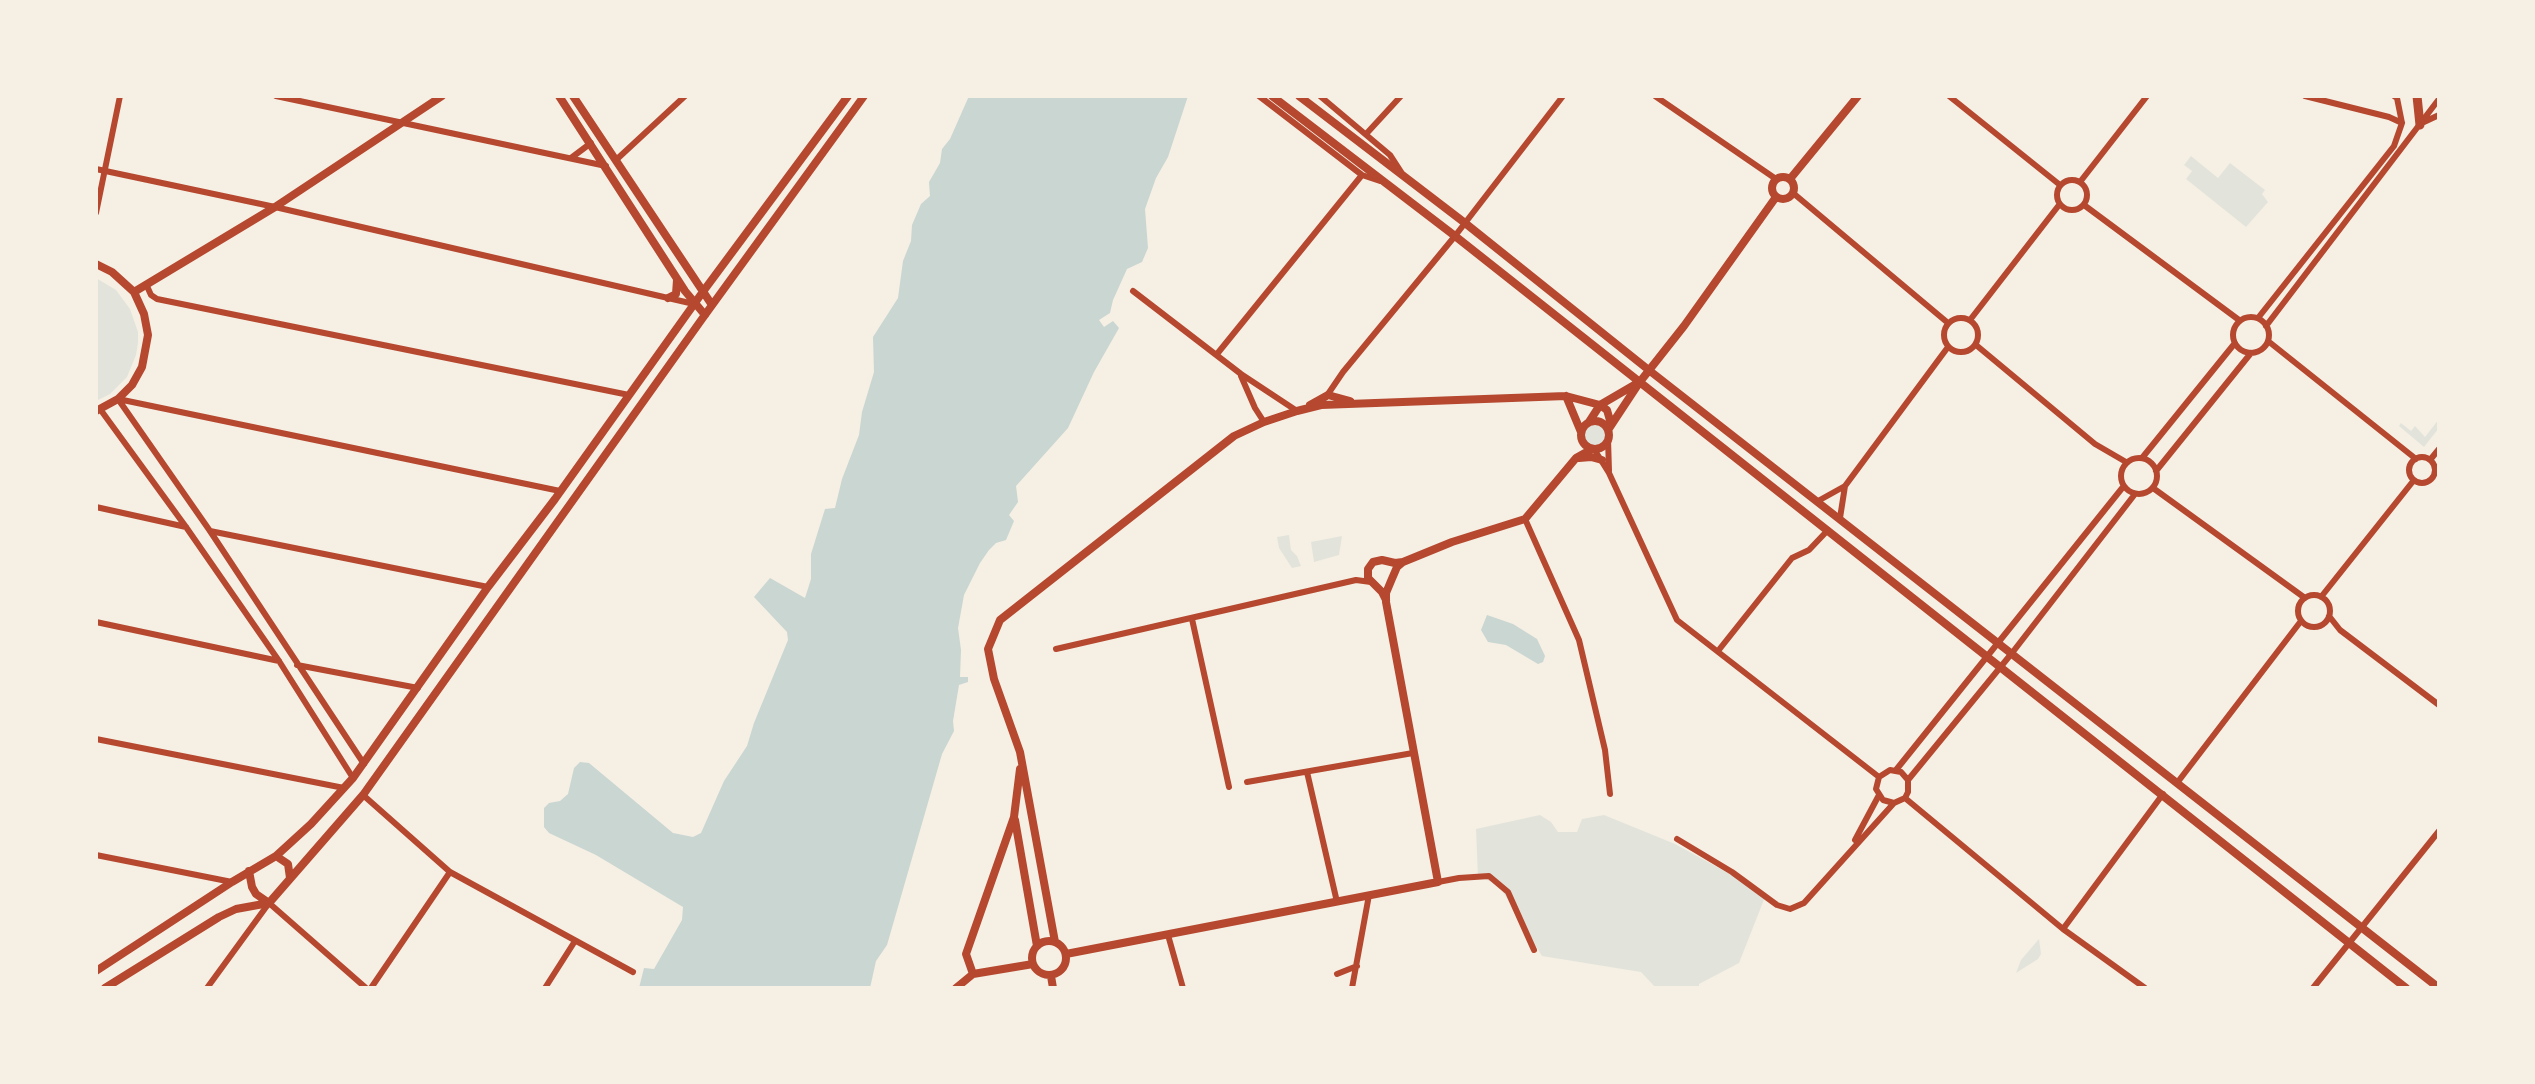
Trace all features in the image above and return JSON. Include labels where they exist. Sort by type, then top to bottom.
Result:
[{"type":"main road","points":[[2417,96],[2420,125]]},
{"type":"street","points":[[96,213],[120,96]]},
{"type":"street","points":[[275,96],[606,166],[616,160],[685,96]]},
{"type":"street","points":[[134,292],[275,207],[442,96]]},
{"type":"street","points":[[559,96],[677,280],[705,315]]},
{"type":"street","points":[[573,96],[712,305]]},
{"type":"street","points":[[96,971],[276,856],[311,824],[353,778],[488,587],[848,96]]},
{"type":"street","points":[[207,988],[269,903],[363,795],[864,96]]},
{"type":"street","points":[[1259,96],[1362,175],[1385,182]]},
{"type":"street","points":[[1272,96],[1455,236],[2406,988]]},
{"type":"street","points":[[1299,96],[1465,223],[1650,371],[2439,988]]},
{"type":"street","points":[[1320,96],[1367,133],[1390,155],[1402,174]]},
{"type":"street","points":[[1367,133],[1401,96]]},
{"type":"street","points":[[1321,405],[1343,372],[1455,236],[1563,96]]},
{"type":"street","points":[[1655,96],[1776,179]]},
{"type":"street","points":[[1790,179],[1858,96]]},
{"type":"street","points":[[1949,96],[2060,185]]},
{"type":"street","points":[[2080,182],[2147,96]]},
{"type":"street","points":[[2305,96],[2389,117],[2402,123]]},
{"type":"street","points":[[2258,318],[2394,146],[2402,123],[2397,98],[2394,96]]},
{"type":"street","points":[[2266,326],[2439,99]]},
{"type":"street","points":[[2420,125],[2430,117],[2439,115]]},
{"type":"street","points":[[829,123],[839,130]]},
{"type":"street","points":[[571,158],[591,144]]},
{"type":"street","points":[[96,169],[275,207],[694,304]]},
{"type":"street","points":[[1217,354],[1362,175]]},
{"type":"street","points":[[1776,179],[1790,179],[1793,192],[1785,199],[1776,197],[1771,188],[1776,179]]},
{"type":"street","points":[[2070,180],[2080,182],[2087,190],[2084,205],[2076,210],[2067,210],[2059,205],[2056,198],[2060,185],[2070,180]]},
{"type":"street","points":[[1793,192],[1948,323]]},
{"type":"street","points":[[1356,580],[1377,560],[1403,562],[1452,542],[1525,519],[1576,458],[1603,447],[1609,431],[1639,383],[1776,197]]},
{"type":"street","points":[[1970,320],[2059,205]]},
{"type":"street","points":[[2084,205],[2239,320]]},
{"type":"street","points":[[96,264],[112,272],[134,292],[146,323],[147,348],[142,367],[132,385],[118,399],[98,410],[186,527],[279,662],[353,778]]},
{"type":"street","points":[[668,298],[676,294],[677,280]]},
{"type":"street","points":[[146,284],[156,299],[629,395]]},
{"type":"street","points":[[1133,291],[1241,374],[1299,410]]},
{"type":"street","points":[[141,306],[156,299]]},
{"type":"street","points":[[1959,317],[1970,320],[1975,323],[1979,334],[1976,345],[1963,353],[1955,352],[1948,347],[1944,331],[1948,323],[1959,317]]},
{"type":"street","points":[[2251,353],[2241,350],[2235,343],[2233,334],[2239,320],[2248,317],[2258,318],[2266,326],[2268,341],[2416,458],[2430,460],[2436,478],[2424,483],[2413,480]]},
{"type":"street","points":[[2156,471],[2251,353],[2262,349],[2268,341]]},
{"type":"street","points":[[2142,458],[2235,343]]},
{"type":"street","points":[[1976,345],[2095,444],[2126,462]]},
{"type":"street","points":[[1818,501],[1845,486],[1948,347]]},
{"type":"street","points":[[1241,374],[1264,422]]},
{"type":"street","points":[[1576,458],[1581,435],[1600,405],[1639,383]]},
{"type":"street","points":[[1299,410],[1328,395],[1358,404]]},
{"type":"street","points":[[1566,397],[1585,445],[1593,449],[1609,473],[1677,620],[1879,777]]},
{"type":"street","points":[[1055,942],[1020,752],[994,679],[988,649],[1000,620],[1234,436],[1299,410],[1321,405],[1566,397],[1600,405],[1607,410],[1609,473]]},
{"type":"street","points":[[118,399],[558,495],[569,508]]},
{"type":"street","points":[[118,399],[363,764]]},
{"type":"street","points":[[1589,422],[1601,422],[1609,431]]},
{"type":"street","points":[[2430,460],[2439,449]]},
{"type":"street","points":[[1576,458],[1591,457],[1602,460]]},
{"type":"street","points":[[2142,458],[2153,465],[2156,483],[2142,494],[2135,494],[2123,487],[2121,470],[2131,459],[2142,458]]},
{"type":"street","points":[[2413,480],[2409,469],[2416,458]]},
{"type":"street","points":[[2321,597],[2413,480]]},
{"type":"street","points":[[1840,518],[1845,486]]},
{"type":"street","points":[[1896,770],[2123,487]]},
{"type":"street","points":[[2153,488],[2305,598]]},
{"type":"street","points":[[1677,839],[1732,872],[1777,905],[1790,909],[1804,903],[1850,849],[1894,803],[1905,797],[1908,780],[2012,653],[2135,494]]},
{"type":"street","points":[[96,507],[186,527]]},
{"type":"street","points":[[1525,519],[1579,640],[1605,750],[1610,794]]},
{"type":"street","points":[[1718,651],[1792,558],[1809,550],[1828,530]]},
{"type":"street","points":[[209,531],[488,587]]},
{"type":"street","points":[[510,557],[524,569]]},
{"type":"street","points":[[1386,561],[1392,568],[1392,578]]},
{"type":"street","points":[[1403,562],[1386,593],[1438,882]]},
{"type":"street","points":[[1368,569],[1372,583],[1382,592],[1387,602]]},
{"type":"street","points":[[1056,649],[1356,580],[1383,585],[1392,578]]},
{"type":"street","points":[[2321,597],[2329,607],[2329,616],[2325,623],[2317,627],[2308,626],[2301,621],[2299,605],[2305,598],[2321,597]]},
{"type":"street","points":[[2329,616],[2340,630],[2439,705]]},
{"type":"street","points":[[1192,619],[1229,788]]},
{"type":"street","points":[[2177,783],[2301,621]]},
{"type":"street","points":[[96,622],[279,662]]},
{"type":"street","points":[[297,665],[418,688]]},
{"type":"street","points":[[96,739],[344,788]]},
{"type":"street","points":[[973,974],[966,954],[1014,817],[1019,792],[1020,752]]},
{"type":"street","points":[[1247,782],[1413,753]]},
{"type":"street","points":[[1850,849],[1879,795],[1879,777],[1890,770],[1896,770],[1908,780]]},
{"type":"street","points":[[1307,772],[1336,902]]},
{"type":"street","points":[[2063,929],[2163,794]]},
{"type":"street","points":[[363,795],[450,872],[633,972]]},
{"type":"street","points":[[1879,795],[1894,803]]},
{"type":"street","points":[[1905,797],[2063,929],[2145,988]]},
{"type":"street","points":[[1014,817],[1037,946],[1032,957],[1033,964],[1040,973],[1051,976],[1064,968],[1066,954],[1061,946],[1048,941],[1037,946]]},
{"type":"street","points":[[2313,988],[2439,831]]},
{"type":"street","points":[[96,855],[232,882]]},
{"type":"street","points":[[276,856],[283,858],[288,864],[290,878]]},
{"type":"street","points":[[249,872],[257,894],[369,988],[450,872]]},
{"type":"street","points":[[1066,954],[1459,877],[1489,876],[1508,892],[1534,950]]},
{"type":"street","points":[[1352,988],[1369,895]]},
{"type":"street","points":[[105,988],[219,917],[236,909],[269,903]]},
{"type":"street","points":[[1168,935],[1183,988]]},
{"type":"street","points":[[545,988],[575,941]]},
{"type":"street","points":[[956,988],[973,974],[1033,964]]},
{"type":"street","points":[[1337,974],[1357,966]]},
{"type":"street","points":[[1051,976],[1053,988]]},
{"type":"shaded area","points":[[969,96],[1188,96],[1168,157],[1156,178],[1145,209],[1148,248],[1142,262],[1127,269],[1110,313],[1099,320],[1104,327],[1113,321],[1119,328],[1094,372],[1068,428],[1016,486],[1018,502],[1009,515],[1014,521],[1006,540],[996,543],[989,550],[964,595],[958,628],[961,650],[960,677],[968,677],[968,682],[959,685],[954,731],[942,754],[887,945],[876,961],[870,988],[639,988],[644,968],[654,969],[682,920],[683,907],[596,855],[549,833],[544,827],[544,808],[568,794],[574,768],[580,762],[589,763],[673,833],[693,837],[701,833],[724,781],[747,746],[788,640],[787,632],[754,597],[770,578],[805,598],[811,579],[811,554],[825,509],[835,508],[842,479],[859,435],[862,412],[874,372],[873,337],[898,298],[912,225],[921,204],[930,196],[929,182],[940,163],[942,149],[950,139]]},
{"type":"shaded area","points":[[2191,156],[2218,178],[2230,163],[2265,190],[2262,194],[2268,202],[2246,227],[2186,179],[2192,171],[2184,165]]},
{"type":"shaded area","points":[[96,278],[116,290],[130,309],[138,332],[138,343],[127,377],[110,394],[96,401]]},
{"type":"shaded area","points":[[2439,419],[2439,428],[2424,447],[2399,426],[2401,423],[2411,431],[2415,426],[2425,437]]},
{"type":"shaded area","points":[[1595,422],[1606,429],[1607,434],[1600,445],[1595,446],[1584,439],[1583,434],[1590,423]]},
{"type":"shaded area","points":[[1289,535],[1291,550],[1301,566],[1292,568],[1279,548],[1277,537]]},
{"type":"shaded area","points":[[1342,536],[1339,555],[1314,562],[1311,542]]},
{"type":"shaded area","points":[[1487,615],[1513,624],[1537,639],[1545,656],[1543,662],[1538,664],[1506,645],[1488,642],[1481,630]]},
{"type":"shaded area","points":[[1540,815],[1551,822],[1558,832],[1577,832],[1582,819],[1604,815],[1675,844],[1765,897],[1739,963],[1699,984],[1699,988],[1656,988],[1641,972],[1542,956],[1498,884],[1478,877],[1476,829]]},
{"type":"shaded area","points":[[2039,939],[2041,954],[2038,959],[2016,973],[2021,960]]}]
